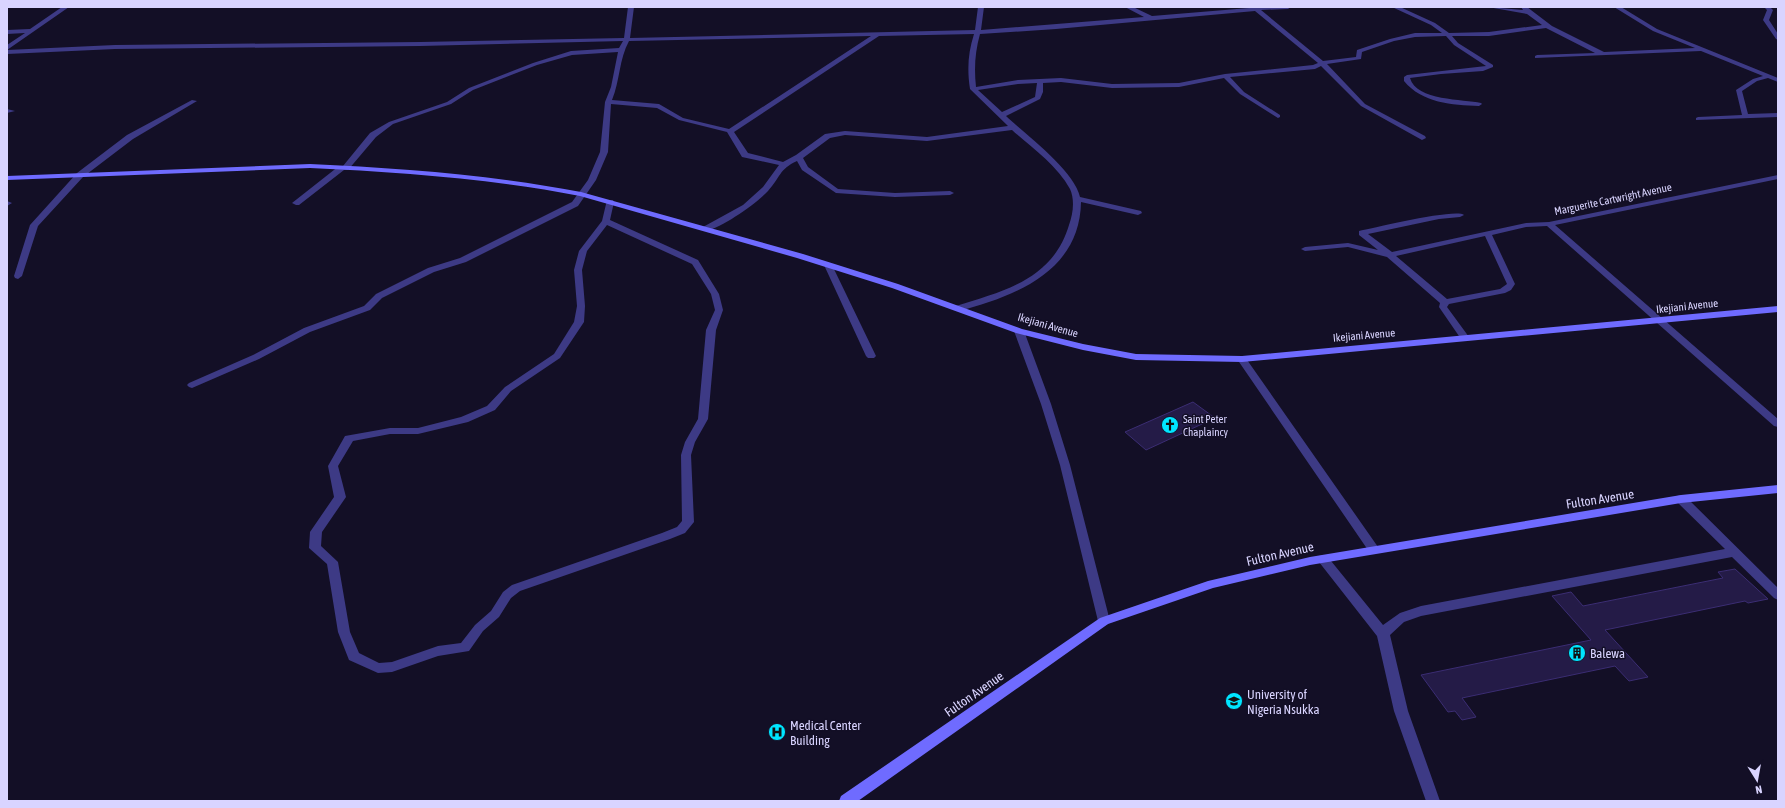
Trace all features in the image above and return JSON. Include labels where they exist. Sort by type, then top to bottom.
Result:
[{"type":"street","points":[[7,48],[32,31],[38,24],[66,7]]},
{"type":"street","points":[[192,385],[256,357],[306,330],[367,308],[379,296],[431,270],[463,260],[575,204],[592,180],[604,152],[608,102],[614,87],[621,50],[627,39],[632,7]]},
{"type":"street","points":[[959,308],[1006,293],[1027,283],[1043,272],[1066,246],[1073,229],[1078,199],[1073,188],[1048,158],[973,89],[971,72],[972,51],[978,32],[981,7]]},
{"type":"street","points":[[1128,7],[1152,19]]},
{"type":"street","points":[[1201,7],[1207,13]]},
{"type":"street","points":[[7,52],[115,48],[420,44],[877,35],[1037,30],[1258,8],[1288,7]]},
{"type":"street","points":[[1395,7],[1433,24],[1448,34],[1456,44],[1479,57],[1491,66],[1483,69],[1408,77],[1407,81],[1414,89],[1429,97],[1447,102],[1479,104]]},
{"type":"street","points":[[1491,7],[1526,9],[1549,26],[1574,41],[1604,55]]},
{"type":"street","points":[[1617,7],[1642,23],[1701,50],[1778,80]]},
{"type":"street","points":[[1767,7],[1770,10],[1766,20],[1778,38]]},
{"type":"street","points":[[1258,8],[1322,63],[1363,105],[1422,138]]},
{"type":"street","points":[[973,89],[1018,82],[1061,80],[1112,86],[1179,85],[1225,76],[1315,67],[1322,63],[1359,58],[1359,51],[1407,36],[1432,34],[1489,34],[1549,26]]},
{"type":"street","points":[[7,32],[32,31]]},
{"type":"street","points":[[730,131],[877,35]]},
{"type":"street","points":[[296,203],[342,168],[345,168],[373,135],[391,123],[450,103],[471,89],[535,64],[572,53],[621,50]]},
{"type":"street","points":[[1537,57],[1701,50]]},
{"type":"street","points":[[1745,116],[1746,107],[1740,97],[1739,90],[1755,80],[1778,74]]},
{"type":"street","points":[[1225,76],[1242,94],[1278,116]]},
{"type":"street","points":[[1002,115],[1038,98],[1040,92],[1040,81]]},
{"type":"street","points":[[18,276],[34,225],[80,175],[130,137],[194,101]]},
{"type":"street","points":[[608,102],[659,106],[681,119],[730,131],[745,155],[784,164]]},
{"type":"street","points":[[1746,107],[1778,115]]},
{"type":"street","points":[[1698,120],[1778,115]]},
{"type":"street","points":[[706,229],[746,207],[766,189],[784,164],[799,157],[828,136],[845,133],[935,139],[1014,127]]},
{"type":"street","points":[[799,157],[805,168],[836,192],[895,195],[950,193]]},
{"type":"street","name":"Ikejiani Avenue","points":[[7,178],[310,166],[466,178],[555,189],[610,202],[828,265],[959,308],[1019,330],[1083,347],[1136,357],[1242,359],[1464,337],[1778,309]]},
{"type":"street","name":"Marguerite Cartwright Avenue","points":[[1549,224],[1778,177]]},
{"type":"street","points":[[1078,199],[1138,213]]},
{"type":"street","points":[[606,222],[695,262],[715,294],[719,310],[711,330],[703,419],[690,442],[686,455],[688,522],[681,530],[666,536],[516,588],[507,595],[495,614],[479,628],[465,647],[438,651],[392,667],[378,668],[354,656],[344,632],[337,584],[332,562],[315,548],[316,532],[340,497],[333,466],[349,438],[390,432],[418,431],[464,420],[491,408],[508,389],[557,356],[579,322],[581,306],[578,270],[583,251],[606,222],[610,202]]},
{"type":"street","points":[[1445,302],[1362,233],[1439,217],[1460,215]]},
{"type":"street","points":[[1305,249],[1351,245],[1390,255],[1526,225],[1549,224]]},
{"type":"street","name":"Marguerite Cartwright Avenue","points":[[1549,224],[1778,424]]},
{"type":"street","points":[[1464,337],[1442,307],[1445,302],[1502,291],[1508,288],[1511,284],[1488,234]]},
{"type":"street","points":[[828,265],[871,356]]},
{"type":"street","points":[[1019,330],[1046,404],[1065,465],[1104,621]]},
{"type":"street","points":[[1242,359],[1374,550]]},
{"type":"street","name":"Fulton Avenue","points":[[846,801],[1104,621],[1212,584],[1323,559],[1374,550],[1680,500],[1778,489]]},
{"type":"street","points":[[1680,500],[1778,595]]},
{"type":"street","points":[[1383,634],[1393,622],[1408,614],[1734,552]]},
{"type":"street","points":[[1323,559],[1383,634],[1401,711],[1433,801]]},
{"type":"building","name":"Saint Peter Chaplaincy","points":[[1193,402],[1215,418],[1146,450],[1125,432]]},
{"type":"building","name":"Balewa","points":[[1735,569],[1768,599],[1748,603],[1745,601],[1605,630],[1648,677],[1629,681],[1615,666],[1462,698],[1476,717],[1462,720],[1455,711],[1448,712],[1421,675],[1591,640],[1552,596],[1571,592],[1583,606],[1723,578],[1718,572]]},
{"type":"place","name":"Saint Peter Chaplaincy","points":[[1170,425]]},
{"type":"place","name":"Balewa","points":[[1577,653]]},
{"type":"place","name":"University of Nigeria Nsukka","points":[[1234,701]]},
{"type":"place","name":"Medical Center Building","points":[[777,732]]}]
